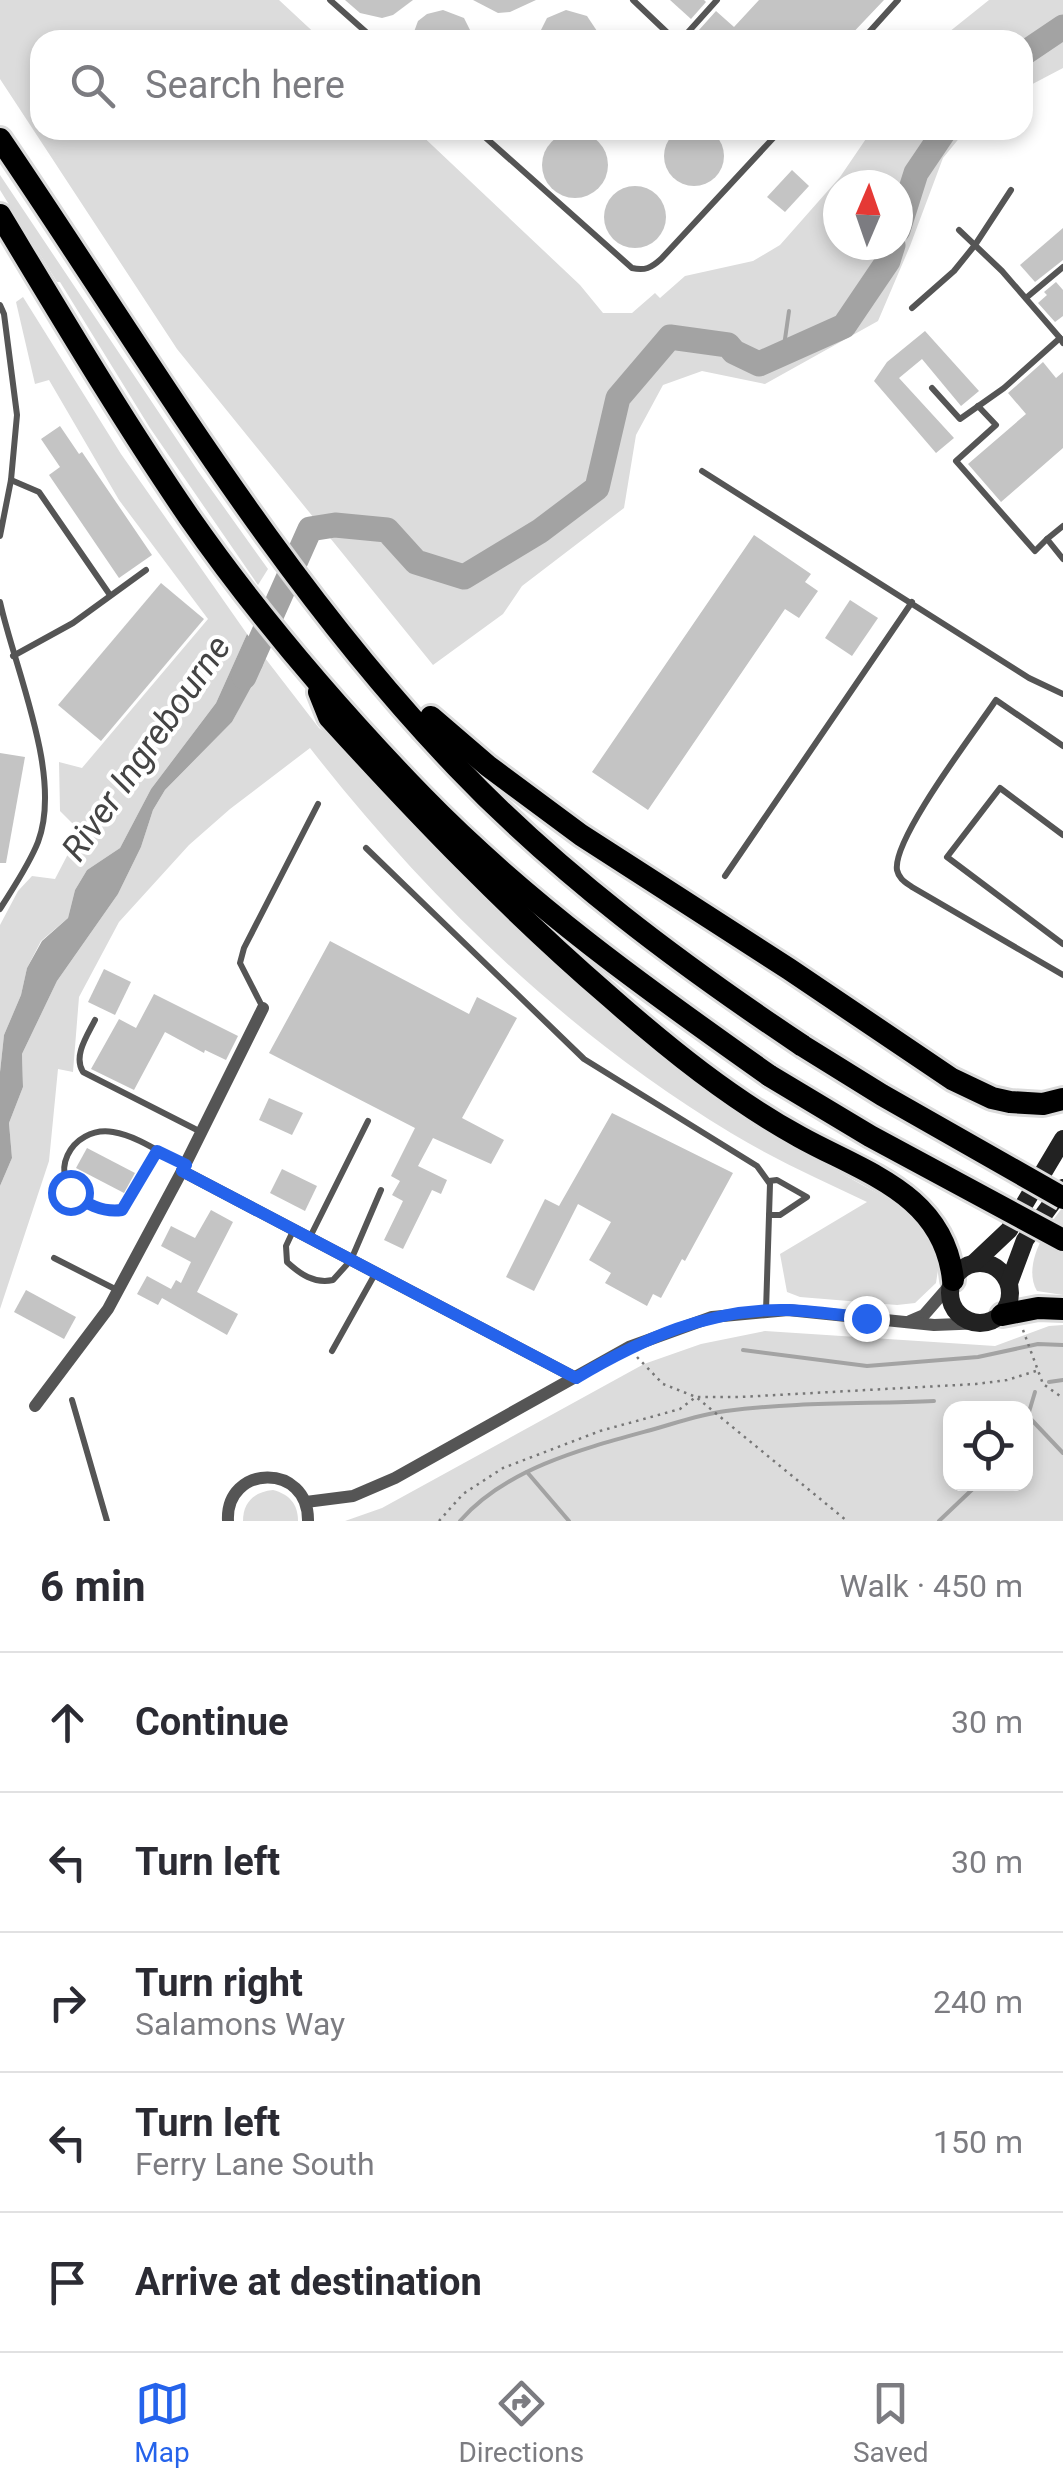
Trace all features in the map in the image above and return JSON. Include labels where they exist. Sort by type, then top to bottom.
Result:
[{"type":"highway","points":[[0,139],[268,540],[456,767],[568,870],[685,963],[803,1046],[1063,1198]]},
{"type":"highway","points":[[0,215],[144,448],[241,587],[307,670],[422,796],[545,909],[770,1076],[870,1136],[1063,1240]]},
{"type":"highway","points":[[357,652],[390,674],[451,736],[580,835],[952,1079],[1010,1102],[1043,1104],[1063,1098]]},
{"type":"highway","points":[[307,670],[329,717],[498,895],[580,972],[696,1068],[796,1135],[915,1200],[944,1244],[952,1282]]},
{"type":"highway","points":[[993,1319],[1063,1308]]},
{"type":"street","points":[[35,1406],[108,1309],[184,1168],[263,1008]]},
{"type":"street","points":[[908,1322],[924,1315],[958,1272],[974,1263],[1008,1230],[1063,1140]]},
{"type":"street","points":[[184,1168],[576,1378]]},
{"type":"street","points":[[306,1502],[353,1496],[396,1478],[629,1347],[712,1317],[788,1310],[908,1322],[993,1319],[1010,1300],[1009,1282],[1025,1240],[1063,1188]]},
{"type":"street","points":[[974,1263],[999,1269],[1009,1282]]},
{"type":"street","points":[[952,1282],[956,1312],[964,1319],[993,1319]]},
{"type":"street","points":[[228,1521],[231,1500],[239,1489],[262,1477],[289,1482],[306,1502],[308,1521]]},
{"type":"lane","points":[[330,0],[364,30]]},
{"type":"lane","points":[[632,0],[666,30]]},
{"type":"lane","points":[[688,30],[717,0]]},
{"type":"lane","points":[[871,30],[898,0]]},
{"type":"lane","points":[[487,140],[632,268],[642,270],[661,259],[769,140]]},
{"type":"lane","points":[[912,308],[954,271],[1011,190]]},
{"type":"lane","points":[[932,388],[960,419],[1062,339],[960,230]]},
{"type":"lane","points":[[1026,298],[1063,267]]},
{"type":"lane","points":[[0,304],[16,415],[11,480],[0,536]]},
{"type":"lane","points":[[978,406],[996,425],[956,461],[1035,552],[1063,526]]},
{"type":"lane","points":[[702,471],[1029,678],[1063,694]]},
{"type":"lane","points":[[11,480],[38,492],[110,595]]},
{"type":"lane","points":[[1047,539],[1063,559]]},
{"type":"lane","points":[[13,656],[43,642],[146,570]]},
{"type":"lane","points":[[0,602],[39,741],[46,789],[39,840],[0,910]]},
{"type":"lane","points":[[725,876],[912,602]]},
{"type":"lane","points":[[1063,746],[996,700],[909,829],[897,856],[900,878],[912,887],[1063,974]]},
{"type":"lane","points":[[1063,835],[1000,788],[948,857],[1063,944]]},
{"type":"lane","points":[[263,1008],[240,963],[244,948],[318,804]]},
{"type":"lane","points":[[366,848],[584,1059],[755,1164],[769,1181],[766,1311]]},
{"type":"lane","points":[[94,1020],[79,1055],[83,1072],[202,1132]]},
{"type":"lane","points":[[309,1238],[368,1121]]},
{"type":"lane","points":[[157,1151],[122,1210],[95,1207],[70,1192],[64,1180],[71,1150],[87,1135],[99,1131],[122,1134],[157,1151],[184,1168]]},
{"type":"lane","points":[[769,1181],[777,1180],[807,1197],[780,1215],[769,1215]]},
{"type":"lane","points":[[294,1230],[284,1253],[287,1262],[305,1276],[318,1281],[333,1280],[350,1260],[382,1190]]},
{"type":"lane","points":[[54,1258],[118,1291]]},
{"type":"lane","points":[[332,1351],[376,1273]]},
{"type":"lane","points":[[72,1400],[107,1521]]},
{"type":"path","points":[[1024,1337],[1042,1384],[1063,1398]]},
{"type":"path","points":[[629,1347],[662,1384],[696,1397],[847,1521]]},
{"type":"path","points":[[439,1521],[462,1494],[503,1468],[600,1432],[680,1409],[696,1397],[740,1398],[976,1384],[1007,1380],[1036,1370]]},
{"type":"shaded area","points":[[0,0],[279,0],[311,30],[30,30],[30,125],[0,79]]},
{"type":"shaded area","points":[[989,0],[1063,0],[1063,68],[1033,84],[1033,30],[952,30]]},
{"type":"shaded area","points":[[40,140],[427,140],[580,285],[603,313],[632,313],[655,293],[660,298],[685,276],[753,261],[780,245],[823,196],[823,260],[904,260],[878,321],[765,384],[702,371],[663,385],[636,435],[624,508],[522,586],[503,614],[433,665],[177,349]]},
{"type":"shaded area","points":[[865,140],[958,140],[943,158],[913,238],[913,170],[845,170]]},
{"type":"shaded area","points":[[0,175],[268,569],[258,585],[150,428],[57,282],[0,190]]},
{"type":"shaded area","points":[[23,297],[121,454],[247,634],[216,703],[151,789],[120,848],[87,870],[75,890],[68,918],[41,941],[27,968],[21,995],[4,1035],[0,1072],[0,925],[18,891],[32,876],[55,879],[80,831],[60,811],[59,762],[82,768],[208,619],[119,500],[49,380],[35,384],[16,302]]},
{"type":"shaded area","points":[[247,634],[265,658],[262,667],[232,722],[165,790],[118,894],[57,981],[22,1054],[23,1087],[9,1123],[12,1158],[0,1186],[0,1072],[4,1035],[21,995],[27,968],[42,941],[68,918],[75,890],[87,870],[120,848],[151,789],[216,703]]},
{"type":"shaded area","points":[[265,658],[319,728],[339,742],[409,821],[536,947],[647,1047],[754,1126],[901,1206],[932,1240],[939,1263],[936,1283],[915,1303],[897,1305],[800,1297],[787,1292],[780,1254],[867,1202],[731,1133],[612,1052],[503,960],[451,910],[310,748],[189,845],[119,922],[79,997],[73,1072],[58,1069],[49,1161],[0,1309],[0,1186],[12,1158],[9,1123],[23,1087],[22,1054],[57,981],[118,894],[165,790],[232,722]]},
{"type":"shaded area","points":[[1063,1207],[1063,1295],[1037,1291],[1032,1270],[1043,1236]]},
{"type":"shaded area","points":[[1063,1325],[1063,1521],[345,1521],[382,1508],[644,1364],[701,1344],[765,1331],[995,1346],[1049,1326]]},
{"type":"shaded area","points":[[273,1490],[292,1501],[298,1521],[243,1521],[251,1499]]},
{"type":"building","points":[[345,0],[413,0],[382,18],[360,13]]},
{"type":"building","points":[[473,0],[536,0],[498,13]]},
{"type":"building","points":[[670,0],[704,0],[706,2],[691,19]]},
{"type":"building","points":[[759,0],[884,0],[856,30],[699,30],[716,11],[734,27]]},
{"type":"building","points":[[443,10],[464,18],[470,30],[415,30],[427,14]]},
{"type":"building","points":[[566,10],[587,16],[596,30],[541,30],[547,18]]},
{"type":"building","points":[[555,140],[595,140],[605,152],[605,178],[588,195],[562,195],[545,178],[545,152]]},
{"type":"building","points":[[670,140],[718,140],[722,167],[705,184],[683,184],[666,167],[664,156]]},
{"type":"building","points":[[792,170],[809,186],[785,212],[767,197]]},
{"type":"building","points":[[635,186],[657,195],[666,217],[657,239],[635,248],[613,239],[604,217],[613,195]]},
{"type":"building","points":[[1063,228],[1063,260],[1035,282],[1020,265]]},
{"type":"building","points":[[1056,282],[1063,290],[1063,316],[1055,322],[1038,303]]},
{"type":"building","points":[[925,331],[979,391],[961,406],[922,359],[899,378],[954,438],[936,453],[874,381],[887,362]]},
{"type":"building","points":[[1043,362],[1056,378],[1063,372],[1063,448],[1001,502],[968,464],[1026,414],[1008,393]]},
{"type":"building","points":[[60,426],[152,555],[119,578],[49,475],[60,467],[41,439]]},
{"type":"building","points":[[754,535],[811,574],[805,582],[818,591],[799,618],[785,609],[648,810],[592,772]]},
{"type":"building","points":[[161,583],[204,619],[101,741],[58,705]]},
{"type":"building","points":[[850,600],[878,618],[852,656],[825,638]]},
{"type":"building","points":[[0,753],[25,757],[6,863],[0,863]]},
{"type":"building","points":[[330,941],[469,1014],[477,997],[517,1018],[462,1118],[504,1140],[491,1164],[433,1138],[418,1166],[447,1180],[441,1194],[432,1190],[403,1249],[384,1240],[403,1201],[392,1195],[400,1181],[391,1176],[415,1128],[269,1053]]},
{"type":"building","points":[[104,969],[131,982],[115,1015],[88,1002]]},
{"type":"building","points":[[154,994],[238,1036],[226,1060],[165,1032],[134,1090],[91,1069],[119,1019],[136,1028]]},
{"type":"building","points":[[269,1098],[303,1113],[292,1135],[259,1120]]},
{"type":"building","points":[[612,1113],[733,1173],[685,1261],[682,1259],[661,1298],[653,1294],[647,1306],[605,1283],[611,1273],[589,1260],[611,1222],[578,1204],[534,1291],[506,1277],[545,1199],[559,1206]]},
{"type":"building","points":[[87,1148],[135,1173],[124,1193],[76,1168]]},
{"type":"building","points":[[282,1169],[317,1186],[305,1211],[270,1193]]},
{"type":"building","points":[[211,1210],[233,1222],[197,1292],[238,1314],[227,1335],[162,1298],[158,1305],[137,1294],[147,1276],[171,1289],[176,1280],[181,1283],[191,1262],[161,1246],[171,1226],[195,1238]]},
{"type":"building","points":[[26,1290],[76,1317],[64,1339],[14,1312]]},
{"type":"waterway","name":"River Ingrebourne","points":[[1033,47],[1063,27]]},
{"type":"waterway","name":"River Ingrebourne","points":[[913,182],[938,140]]},
{"type":"waterway","name":"River Ingrebourne","points":[[244,677],[310,529],[335,525],[387,530],[416,562],[464,577],[540,531],[597,488],[618,398],[670,337],[728,345],[759,364],[844,326],[888,260]]},
{"type":"waterway","points":[[783,353],[789,311]]},
{"type":"waterway","points":[[743,1350],[867,1366],[978,1357],[1038,1344],[1063,1345]]},
{"type":"waterway","points":[[1049,1382],[1063,1380]]},
{"type":"waterway","points":[[1032,1401],[1035,1392]]},
{"type":"waterway","points":[[460,1521],[500,1487],[548,1462],[698,1416],[777,1406],[934,1401]]},
{"type":"waterway","points":[[1033,1421],[1063,1453]]},
{"type":"waterway","points":[[527,1472],[569,1521]]},
{"type":"waterway","points":[[939,1521],[971,1491]]},
{"type":"route","points":[[70,1192],[95,1207],[122,1210],[157,1151],[186,1165],[182,1171],[576,1378],[629,1347],[712,1317],[788,1310],[866,1318]]}]
